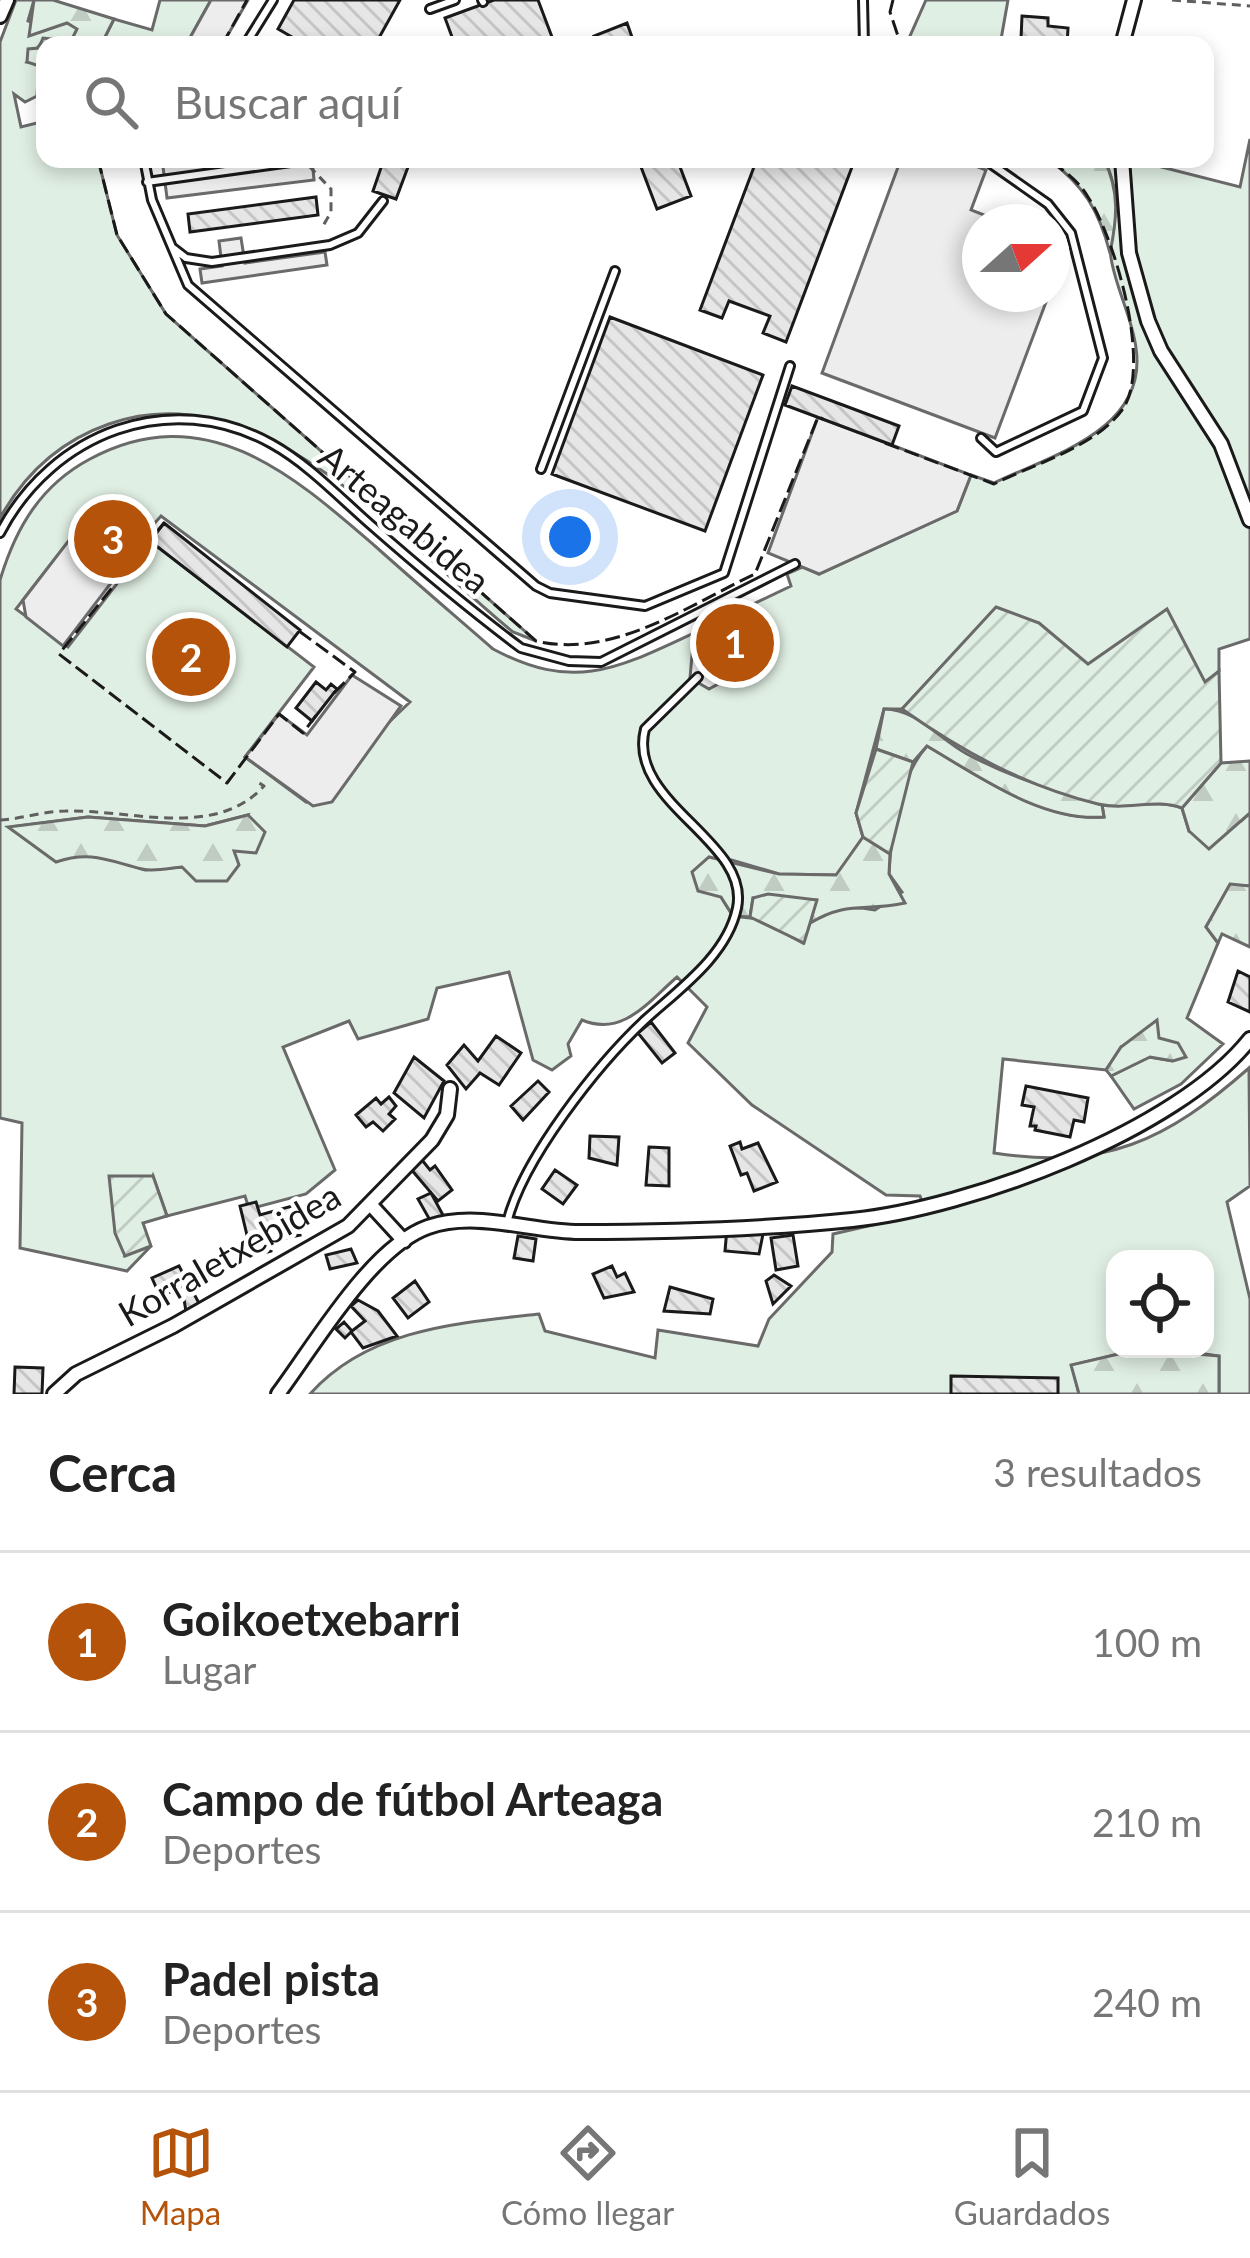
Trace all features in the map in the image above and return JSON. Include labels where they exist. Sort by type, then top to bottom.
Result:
[{"type":"street","points":[[0,16],[7,0]]},
{"type":"street","points":[[1124,36],[1134,0]]},
{"type":"street","points":[[1123,168],[1129,253],[1148,321],[1183,388],[1221,444],[1250,520]]},
{"type":"street","points":[[278,1394],[384,1254],[427,1227],[479,1220],[584,1232],[856,1220],[934,1202],[1126,1134],[1188,1099],[1249,1042]]},
{"type":"street","name":"Korraletxebidea","points":[[55,1393],[76,1374],[173,1326],[348,1226],[433,1140],[447,1115],[450,1090]]},
{"type":"street","points":[[370,1204],[404,1241]]},
{"type":"lane","points":[[251,36],[273,0]]},
{"type":"lane","points":[[430,9],[454,0]]},
{"type":"lane","points":[[863,0],[864,36]]},
{"type":"lane","points":[[145,168],[165,235],[188,285],[208,306],[550,593],[645,605],[661,603],[724,573],[790,366]]},
{"type":"lane","points":[[147,182],[243,168]]},
{"type":"lane","points":[[981,439],[996,452],[1083,411],[1103,358],[1071,233],[1048,204],[996,168]]},
{"type":"lane","points":[[165,235],[175,251],[200,262],[330,245],[358,233],[383,201]]},
{"type":"lane","points":[[541,469],[615,271]]},
{"type":"lane","name":"Arteagabidea","points":[[0,533],[32,484],[83,442],[137,422],[178,418],[237,429],[288,454],[520,648],[569,662],[602,662],[795,564]]},
{"type":"lane","points":[[506,1226],[536,1150],[610,1059],[688,984],[722,941],[737,908],[730,869],[668,799],[642,741],[645,729],[698,677]]},
{"type":"path","points":[[1172,0],[1250,7]]},
{"type":"path","points":[[313,168],[332,189],[331,212],[322,226]]},
{"type":"path","points":[[0,820],[70,811],[206,818],[251,799],[264,786],[256,781]]},
{"type":"green space","points":[[16,0],[34,0],[28,21],[42,27],[68,23],[78,29],[74,36],[36,36],[36,50],[27,62],[36,63],[36,96],[25,102],[14,94],[21,127],[36,123],[36,168],[100,168],[117,235],[166,314],[536,641],[513,632],[328,474],[275,442],[221,421],[166,414],[91,431],[46,461],[0,518],[0,42]]},
{"type":"green space","points":[[34,0],[53,0],[114,19],[106,36],[74,36],[77,29],[67,23],[29,36]]},
{"type":"green space","points":[[160,0],[211,0],[191,36],[106,36],[114,19],[152,30]]},
{"type":"green space","points":[[926,0],[1008,0],[1002,36],[910,36]]},
{"type":"green space","points":[[36,48],[36,65],[27,62],[28,49]]},
{"type":"green space","points":[[1250,139],[1250,639],[1219,649],[1219,671],[1206,683],[1088,665],[1039,623],[996,608],[902,709],[884,709],[856,813],[863,837],[837,875],[779,874],[732,860],[721,897],[733,916],[759,919],[803,943],[810,923],[819,918],[849,908],[875,910],[902,892],[889,874],[894,824],[909,774],[927,746],[1012,795],[1081,817],[1104,817],[1102,805],[1173,805],[1182,808],[1189,831],[1241,821],[1250,813],[1250,886],[1230,885],[1206,927],[1218,943],[1187,1018],[1223,1044],[1181,1084],[1134,1109],[1111,1076],[1149,1057],[1173,1061],[1121,1047],[1106,1070],[1003,1059],[994,1153],[1069,1157],[1132,1144],[1190,1114],[1249,1068],[1250,1186],[1227,1202],[1250,1299],[1250,1394],[1219,1394],[1219,1356],[1214,1355],[1214,1250],[1106,1250],[1106,1357],[1072,1365],[1079,1394],[310,1394],[333,1372],[386,1342],[446,1326],[539,1314],[545,1331],[655,1358],[658,1330],[758,1346],[769,1319],[832,1252],[833,1234],[926,1213],[920,1196],[886,1195],[752,1105],[688,1043],[707,1007],[677,977],[622,1020],[597,1024],[582,1020],[568,1044],[571,1056],[552,1070],[533,1060],[509,972],[437,988],[428,1019],[358,1039],[349,1021],[283,1047],[335,1170],[306,1194],[249,1209],[245,1196],[167,1216],[153,1176],[125,1255],[151,1246],[127,1271],[20,1248],[22,1123],[0,1118],[0,580],[23,525],[58,481],[90,459],[132,442],[172,436],[209,441],[245,453],[312,494],[493,649],[548,670],[595,671],[642,657],[694,633],[690,678],[709,689],[774,653],[747,607],[791,586],[787,574],[803,567],[819,574],[957,511],[971,475],[994,483],[1068,450],[1112,419],[1127,400],[1136,376],[1136,348],[1111,258],[1115,201],[1108,168],[1165,168],[1240,187]],"holes":[[[116,496],[153,525],[161,516],[410,702],[306,802],[245,757],[314,667],[150,541],[68,647],[16,609],[100,501]],[[248,815],[233,851],[182,867],[145,870],[11,827],[88,817],[205,826]]]},
{"type":"green space","points":[[1058,168],[1107,168],[1116,206],[1110,253],[1101,224]]},
{"type":"green space","points":[[996,607],[1039,623],[1088,664],[1167,609],[1205,682],[1219,671],[1221,763],[1182,808],[1109,806],[1045,788],[972,753],[902,709]]},
{"type":"green space","points":[[884,709],[917,719],[957,748],[1000,770],[1102,805],[1104,817],[1081,817],[1035,805],[927,746],[913,762],[876,749]]},
{"type":"green space","points":[[876,749],[913,762],[890,854],[863,837],[856,813]]},
{"type":"green space","points":[[1250,761],[1250,813],[1209,849],[1189,831],[1182,808],[1221,763]]},
{"type":"green space","points":[[248,815],[265,832],[256,853],[234,851],[239,865],[227,881],[196,881],[182,867],[147,870],[90,857],[56,862],[8,827],[88,817],[205,826]]},
{"type":"green space","points":[[863,837],[890,854],[889,874],[905,903],[846,909],[810,923],[816,900],[753,898],[750,917],[733,916],[721,897],[698,891],[692,872],[709,857],[779,874],[836,875]]},
{"type":"green space","points":[[1230,884],[1250,886],[1250,947],[1222,934],[1218,943],[1206,927]]},
{"type":"green space","points":[[768,894],[817,900],[804,943],[750,917],[753,898]]},
{"type":"green space","points":[[1157,1020],[1159,1038],[1178,1043],[1186,1057],[1173,1061],[1150,1057],[1111,1076],[1106,1070],[1121,1047]]},
{"type":"green space","points":[[109,1176],[153,1176],[167,1216],[143,1223],[151,1246],[125,1256],[115,1233]]},
{"type":"green space","points":[[1219,1356],[1219,1394],[1079,1394],[1071,1365],[1106,1357]]},
{"type":"shaded area","points":[[211,0],[248,0],[227,36],[191,36]]},
{"type":"shaded area","points":[[163,168],[313,168],[314,180],[167,198]]},
{"type":"shaded area","points":[[898,168],[986,170],[973,204],[962,204],[962,312],[1042,312],[995,438],[822,373]]},
{"type":"shaded area","points":[[241,238],[245,263],[325,252],[327,265],[202,283],[200,269],[222,266],[219,241]]},
{"type":"shaded area","points":[[818,417],[971,475],[957,511],[819,574],[768,553]]},
{"type":"shaded area","points":[[97,504],[143,541],[63,646],[26,617],[23,600]]},
{"type":"shaded area","points":[[352,675],[401,706],[332,802],[313,806],[245,757],[279,714],[307,735]]},
{"type":"building","points":[[294,0],[400,0],[380,36],[290,36],[278,29]]},
{"type":"building","points":[[494,0],[538,0],[552,36],[452,36],[445,18]]},
{"type":"building","points":[[1022,16],[1048,18],[1048,26],[1068,28],[1068,36],[1021,36]]},
{"type":"building","points":[[627,23],[632,36],[594,36]]},
{"type":"building","points":[[381,168],[408,168],[396,199],[373,191]]},
{"type":"building","points":[[641,168],[680,168],[691,196],[657,209]]},
{"type":"building","points":[[754,168],[852,168],[786,342],[763,333],[770,316],[729,301],[722,318],[700,310]]},
{"type":"building","points":[[316,197],[318,215],[190,232],[188,214]]},
{"type":"building","points":[[610,317],[763,375],[705,531],[552,474]]},
{"type":"building","points":[[792,386],[899,426],[892,445],[785,405]]},
{"type":"building","points":[[164,523],[300,630],[287,647],[150,541]]},
{"type":"building","points":[[724,626],[730,635],[741,627],[757,651],[732,667],[712,634]]},
{"type":"building","points":[[316,682],[326,690],[331,684],[337,689],[312,721],[296,708]]},
{"type":"building","points":[[1238,971],[1250,977],[1250,1012],[1228,1002]]},
{"type":"building","points":[[651,1022],[675,1053],[662,1063],[638,1033]]},
{"type":"building","points":[[496,1036],[521,1053],[499,1085],[480,1073],[466,1089],[447,1065],[464,1045],[478,1061]]},
{"type":"building","points":[[414,1057],[444,1081],[424,1118],[394,1093]]},
{"type":"building","points":[[538,1081],[549,1092],[523,1120],[511,1106]]},
{"type":"building","points":[[1026,1086],[1088,1098],[1084,1122],[1074,1120],[1070,1137],[1035,1130],[1036,1126],[1030,1126],[1034,1107],[1022,1105]]},
{"type":"building","points":[[389,1097],[396,1106],[389,1114],[395,1119],[383,1131],[373,1122],[366,1127],[356,1115],[376,1098],[381,1104]]},
{"type":"building","points":[[590,1136],[619,1137],[617,1165],[589,1158]]},
{"type":"building","points":[[740,1142],[742,1149],[758,1143],[777,1182],[754,1191],[747,1173],[741,1175],[730,1146]]},
{"type":"building","points":[[649,1147],[669,1148],[669,1186],[646,1185]]},
{"type":"building","points":[[422,1160],[430,1170],[435,1166],[452,1190],[438,1201],[410,1168]]},
{"type":"building","points":[[555,1170],[577,1185],[563,1204],[542,1189]]},
{"type":"building","points":[[431,1193],[444,1217],[431,1222],[418,1199]]},
{"type":"building","points":[[256,1202],[260,1215],[292,1206],[300,1235],[271,1241],[271,1251],[252,1256],[240,1206]]},
{"type":"building","points":[[727,1228],[763,1234],[759,1254],[725,1251]]},
{"type":"building","points":[[793,1235],[798,1266],[776,1270],[771,1238]]},
{"type":"building","points":[[518,1236],[536,1239],[533,1261],[514,1258]]},
{"type":"building","points":[[351,1249],[357,1263],[330,1269],[326,1255]]},
{"type":"building","points":[[179,1266],[200,1305],[186,1311],[182,1288],[160,1296],[152,1278]]},
{"type":"building","points":[[612,1266],[617,1277],[625,1273],[634,1292],[604,1298],[593,1274]]},
{"type":"building","points":[[774,1275],[791,1286],[773,1304],[766,1281]]},
{"type":"building","points":[[415,1281],[429,1302],[408,1318],[393,1298]]},
{"type":"building","points":[[670,1287],[713,1299],[710,1314],[664,1311]]},
{"type":"building","points":[[358,1300],[378,1311],[397,1336],[363,1348],[351,1332],[345,1338],[336,1329],[344,1322],[352,1331],[365,1321],[351,1306]]},
{"type":"building","points":[[15,1367],[43,1368],[42,1394],[14,1394]]},
{"type":"building","points":[[951,1376],[1058,1378],[1058,1394],[951,1394]]},
{"type":"fence","points":[[227,36],[247,0]]},
{"type":"fence","points":[[893,0],[890,12],[898,36]]},
{"type":"fence","points":[[100,168],[117,235],[166,314],[536,641],[565,645],[621,636],[755,574],[818,417],[823,419]]},
{"type":"fence","points":[[885,443],[994,484],[1080,444],[1122,410],[1134,365],[1119,271],[1088,197],[1059,168]]},
{"type":"fence","points":[[164,523],[59,654],[227,783],[279,714],[303,733],[317,714]]},
{"type":"fence","points":[[299,631],[355,672],[332,695]]},
{"type":"place","name":"Padel pista","points":[[113,539]]},
{"type":"place","name":"Goikoetxebarri","points":[[735,643]]},
{"type":"place","name":"Campo de fútbol Arteaga","points":[[191,657]]}]
